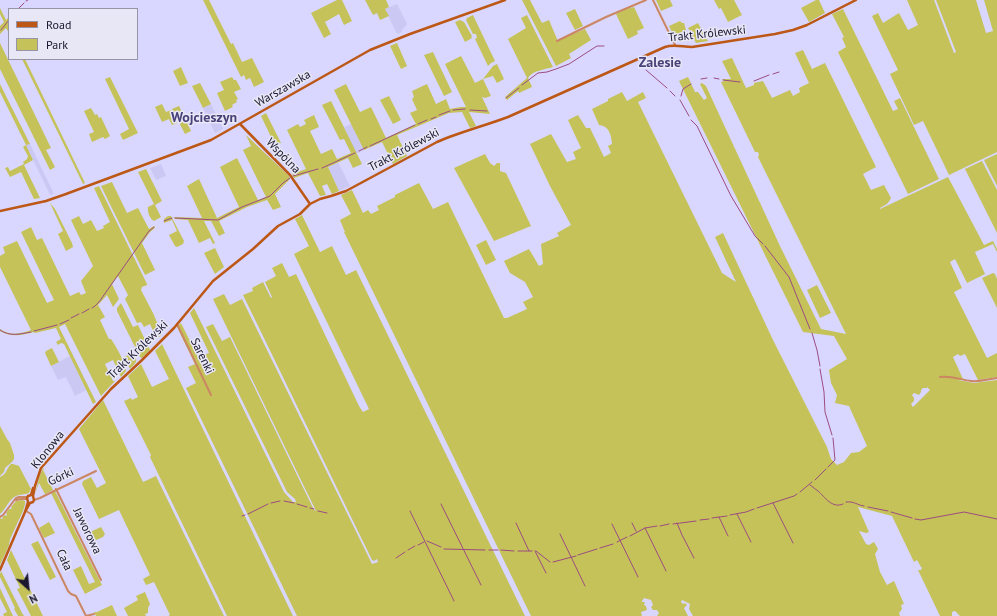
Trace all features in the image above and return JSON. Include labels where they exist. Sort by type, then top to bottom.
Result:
[{"type":"street","name":"Warszawska","points":[[0,211],[46,201],[211,140],[370,50],[505,0]]},
{"type":"street","points":[[557,41],[606,17],[646,0]]},
{"type":"street","points":[[653,0],[675,45]]},
{"type":"street","name":"Trakt Królewski","points":[[78,427],[110,389],[140,362],[177,324],[217,277],[250,251],[278,226],[300,214],[310,204],[320,199],[346,191],[437,142],[508,117],[665,47],[675,45],[685,47],[695,46],[793,30],[807,25],[856,0]]},
{"type":"street","name":"Wspólna","points":[[240,124],[290,175],[310,204]]},
{"type":"street","name":"Sarenki","points":[[177,324],[211,395]]},
{"type":"street","points":[[940,377],[947,376],[962,380],[975,381],[997,378]]},
{"type":"street","name":"Klonowa","points":[[32,495],[41,468],[78,427]]},
{"type":"street","name":"Górki","points":[[34,500],[96,471]]},
{"type":"street","name":"Jaworowa","points":[[56,489],[101,580]]},
{"type":"street","points":[[0,517],[15,500],[21,498],[28,500],[33,502],[34,500],[32,495],[28,500],[26,511],[0,570]]},
{"type":"street","name":"Cała","points":[[26,511],[31,514],[68,591],[76,596],[85,616]]},
{"type":"street","points":[[85,616],[94,614]]},
{"type":"shaded area","points":[[397,4],[407,24],[402,32],[397,34],[385,9]]},
{"type":"shaded area","points":[[211,104],[223,129],[215,133],[203,108]]},
{"type":"shaded area","points":[[351,124],[364,150],[356,154],[344,127]]},
{"type":"shaded area","points":[[30,144],[54,194],[50,195],[26,145]]},
{"type":"shaded area","points":[[338,162],[350,186],[339,191],[328,167]]},
{"type":"shaded area","points":[[161,164],[166,176],[156,180],[150,168]]},
{"type":"shaded area","points":[[70,356],[86,390],[75,396],[66,377],[58,380],[51,366]]},
{"type":"green space","points":[[203,0],[209,0],[231,44],[233,43],[242,62],[252,58],[264,82],[254,87],[250,78],[246,80],[244,75],[241,77]]},
{"type":"green space","points":[[337,0],[342,0],[352,21],[344,25],[339,14],[325,22],[331,34],[324,38],[311,13]]},
{"type":"green space","points":[[365,0],[386,0],[389,7],[385,9],[389,16],[380,20],[377,13],[373,15]]},
{"type":"green space","points":[[522,0],[530,0],[542,23],[549,20],[557,41],[585,29],[591,40],[569,54],[571,58],[556,66]]},
{"type":"green space","points":[[656,0],[670,0],[673,6],[661,11]]},
{"type":"green space","points":[[714,0],[734,0],[742,15],[728,22],[721,8],[719,9]]},
{"type":"green space","points":[[816,0],[819,0],[825,13],[809,22],[801,8]]},
{"type":"green space","points":[[907,0],[934,0],[954,53],[956,52],[936,0],[976,0],[986,33],[993,31],[984,0],[997,0],[997,152],[949,175],[923,121],[914,125],[890,74],[898,70],[872,16],[878,13],[883,23],[899,13],[908,30],[918,25]]},
{"type":"green space","points":[[634,7],[644,28],[637,31],[638,34],[628,39],[616,14]]},
{"type":"green space","points":[[0,8],[6,20],[8,18],[8,31],[6,28],[0,34],[0,26],[4,22],[0,14]]},
{"type":"green space","points":[[575,9],[583,26],[575,30],[566,13]]},
{"type":"green space","points":[[843,9],[893,111],[898,109],[894,101],[900,98],[939,179],[908,194],[838,52],[846,47],[842,38],[844,37],[832,14]]},
{"type":"green space","points":[[473,15],[495,61],[488,66],[475,39],[477,38],[476,34],[473,34],[466,20]]},
{"type":"green space","points":[[527,15],[553,67],[530,75],[528,78],[532,87],[519,93],[518,91],[507,100],[505,97],[527,78],[508,39],[526,28],[521,18]]},
{"type":"green space","points":[[460,20],[464,22],[472,36],[472,38],[465,42],[455,22]]},
{"type":"green space","points":[[680,21],[684,23],[686,30],[674,36],[669,26]]},
{"type":"green space","points":[[698,23],[708,41],[696,43],[688,28]]},
{"type":"green space","points":[[0,43],[51,148],[46,150],[55,167],[50,170],[0,69]]},
{"type":"green space","points":[[397,43],[407,66],[401,69],[390,46]]},
{"type":"green space","points":[[803,50],[812,69],[825,63],[876,167],[863,174],[871,190],[884,185],[891,198],[887,204],[880,209],[948,177],[984,245],[993,241],[997,249],[997,252],[993,244],[975,252],[985,274],[967,283],[955,259],[950,262],[962,288],[954,292],[987,358],[997,353],[997,377],[978,380],[965,354],[960,356],[958,354],[953,357],[963,379],[958,380],[974,383],[997,380],[997,616],[960,616],[955,611],[952,612],[952,616],[940,616],[918,570],[921,570],[922,568],[917,560],[914,562],[892,516],[858,507],[869,532],[866,533],[859,531],[866,544],[869,545],[874,542],[878,549],[875,554],[880,572],[887,585],[894,581],[904,604],[901,605],[902,609],[899,613],[900,616],[693,616],[689,609],[690,604],[682,600],[681,602],[683,604],[685,603],[687,605],[684,608],[688,616],[657,616],[659,613],[651,607],[653,605],[651,600],[644,598],[642,602],[645,602],[644,605],[646,606],[647,610],[641,612],[642,616],[531,616],[344,232],[340,220],[351,214],[341,195],[352,190],[363,213],[368,210],[371,214],[379,210],[377,206],[419,183],[433,209],[448,202],[504,318],[507,318],[527,309],[523,302],[533,297],[525,282],[510,273],[504,261],[529,249],[539,266],[543,264],[541,244],[559,236],[557,233],[571,225],[530,144],[551,134],[567,162],[576,159],[573,152],[581,148],[568,120],[578,115],[586,128],[590,128],[604,157],[611,153],[608,146],[612,144],[611,137],[609,131],[605,127],[599,125],[592,109],[622,92],[627,101],[643,92],[646,98],[638,102],[722,273],[736,282],[715,237],[723,233],[773,340],[827,447],[831,459],[837,465],[844,462],[851,453],[859,452],[867,446],[849,406],[835,403],[837,395],[831,383],[829,370],[847,359],[834,336],[803,332],[679,81],[688,77],[695,92],[698,92],[704,100],[707,98],[700,84],[702,83],[706,86],[780,246],[821,329],[846,334],[758,157],[758,152],[755,152],[721,82],[724,81],[722,79],[731,79],[722,61],[732,58],[746,88],[754,85],[754,83],[763,81],[772,98],[790,90],[793,96],[800,92],[799,88],[809,83],[795,53]],"holes":[[[927,387],[930,390],[913,407],[911,404],[914,401],[912,395],[914,393],[919,395],[923,388]]]},
{"type":"green space","points":[[433,52],[452,92],[444,96],[424,55]]},
{"type":"green space","points":[[461,56],[475,83],[483,79],[491,96],[485,98],[482,97],[490,114],[469,112],[476,126],[470,128],[462,112],[449,113],[397,135],[407,156],[393,164],[382,142],[364,150],[334,90],[346,84],[360,112],[371,107],[386,138],[416,124],[410,113],[417,110],[412,99],[414,97],[412,91],[427,84],[436,104],[446,99],[450,109],[466,107],[445,64]]},
{"type":"green space","points":[[22,60],[25,60],[85,183],[83,184]]},
{"type":"green space","points":[[497,64],[504,79],[497,83],[493,76],[483,79],[493,66]]},
{"type":"green space","points":[[181,67],[188,83],[180,86],[173,71]]},
{"type":"green space","points":[[110,77],[138,133],[123,140],[120,134],[129,129],[105,79]]},
{"type":"green space","points":[[232,77],[236,80],[241,89],[234,92],[238,99],[236,100],[237,102],[232,105],[233,107],[225,111],[217,93],[224,90],[220,82]]},
{"type":"green space","points":[[200,83],[211,104],[203,108],[192,86]]},
{"type":"green space","points":[[0,84],[30,144],[26,145],[0,92]]},
{"type":"green space","points":[[389,96],[401,120],[393,124],[380,100]]},
{"type":"green space","points":[[331,101],[362,164],[353,168],[348,158],[328,167],[339,191],[332,194],[327,184],[322,186],[326,195],[320,196],[308,173],[294,178],[292,174],[306,169],[287,130],[298,124],[300,127],[306,124],[304,120],[314,115],[319,127],[310,131],[321,154],[332,149],[337,159],[351,153],[344,139],[340,140],[322,105]]},
{"type":"green space","points":[[162,104],[166,112],[171,110],[177,123],[172,125],[169,119],[162,122],[155,107]]},
{"type":"green space","points":[[179,106],[191,131],[185,134],[172,109]]},
{"type":"green space","points":[[91,108],[95,115],[97,114],[99,118],[101,117],[110,136],[105,139],[103,137],[92,142],[89,134],[94,132],[84,111]]},
{"type":"green space","points":[[266,113],[281,143],[275,145],[261,116]]},
{"type":"green space","points":[[246,135],[289,176],[290,179],[275,194],[281,207],[273,210],[267,200],[247,207],[219,221],[225,233],[219,236],[211,221],[204,221],[215,243],[213,244],[210,238],[199,243],[188,220],[175,219],[174,217],[202,218],[187,186],[199,179],[217,218],[239,207],[220,167],[237,158],[258,200],[266,197],[243,150],[251,146]]},
{"type":"green space","points":[[26,145],[33,160],[24,165],[40,198],[34,199],[21,172],[10,177],[5,168],[8,167],[10,171],[24,164],[23,162],[28,156],[23,147]]},
{"type":"green space","points":[[485,154],[490,163],[494,166],[497,163],[500,163],[500,171],[506,173],[531,226],[494,241],[454,168]]},
{"type":"green space","points":[[997,154],[997,186],[984,160]]},
{"type":"green space","points":[[982,161],[997,190],[997,233],[965,169]]},
{"type":"green space","points":[[146,169],[162,201],[155,205],[161,217],[154,221],[148,213],[148,207],[154,204],[138,172]]},
{"type":"green space","points":[[112,182],[127,213],[138,208],[149,229],[154,226],[155,228],[142,243],[155,270],[145,275],[101,186]]},
{"type":"green space","points":[[99,186],[147,284],[142,287],[141,290],[162,334],[159,337],[154,333],[150,324],[144,327],[141,322],[137,323],[125,299],[128,295],[118,276],[112,284],[119,299],[113,307],[107,295],[98,305],[105,317],[100,320],[109,339],[111,339],[120,354],[126,371],[121,377],[113,360],[105,364],[113,381],[115,381],[101,396],[65,324],[59,327],[96,402],[93,404],[64,344],[61,343],[58,345],[56,342],[61,339],[56,328],[35,333],[17,335],[9,335],[0,331],[0,329],[8,333],[16,334],[31,330],[0,267],[0,256],[5,253],[3,247],[17,241],[47,303],[54,300],[21,232],[31,227],[37,240],[42,238],[70,296],[79,292],[81,295],[86,293],[81,281],[93,266],[71,220],[79,216],[83,224],[91,220],[97,231],[104,228],[103,226],[110,222],[94,188]]},
{"type":"green space","points":[[50,203],[55,209],[72,243],[73,247],[66,251],[58,234],[63,231]]},
{"type":"green space","points":[[302,215],[320,252],[332,246],[346,275],[356,270],[525,616],[297,616],[186,388],[196,383],[188,367],[195,364],[177,327],[181,323],[198,357],[209,353],[190,313],[194,308],[284,492],[293,502],[296,502],[295,499],[287,492],[206,327],[213,324],[222,341],[230,337],[314,510],[316,511],[213,299],[224,294],[230,305],[242,299],[372,564],[378,562],[377,559],[374,561],[372,560],[243,295],[253,291],[252,288],[263,282],[271,298],[272,297],[265,282],[276,276],[272,268],[282,263],[289,277],[296,274],[359,406],[363,412],[369,409],[294,254],[309,246],[295,219]]},
{"type":"green space","points":[[171,216],[184,241],[183,244],[177,247],[169,235],[177,231],[172,220],[164,223],[164,219]]},
{"type":"green space","points":[[486,240],[496,260],[486,265],[476,245]]},
{"type":"green space","points":[[215,248],[224,267],[215,274],[204,253]]},
{"type":"green space","points":[[993,273],[997,279],[997,308],[982,278]]},
{"type":"green space","points":[[817,285],[831,313],[820,318],[807,290]]},
{"type":"green space","points":[[121,303],[133,327],[138,325],[150,350],[142,358],[140,357],[117,311],[117,308]]},
{"type":"green space","points":[[162,344],[293,616],[227,616],[150,457],[151,455],[124,401],[131,398],[132,400],[138,397],[128,376],[141,364],[152,387],[169,379],[155,351]]},
{"type":"green space","points":[[52,348],[59,362],[51,366],[45,353]]},
{"type":"green space","points":[[132,350],[136,362],[130,369],[124,357],[130,354],[129,352]]},
{"type":"green space","points":[[103,400],[143,482],[156,476],[224,616],[168,616],[170,615],[154,582],[146,585],[143,579],[150,575],[119,510],[99,519],[82,484],[83,481],[91,477],[97,488],[106,483],[79,429]]},
{"type":"green space","points":[[0,426],[10,443],[14,459],[5,468],[4,472],[0,476]]},
{"type":"green space","points":[[11,464],[19,466],[31,489],[29,493],[14,497],[0,514],[0,477]]},
{"type":"green space","points":[[43,468],[53,490],[45,494],[39,483],[35,494],[40,475]]},
{"type":"green space","points":[[55,491],[102,585],[85,594],[73,570],[81,566],[89,584],[95,582],[51,493]]},
{"type":"green space","points":[[16,501],[25,501],[23,511],[0,565],[0,518],[2,519],[2,517],[7,515],[6,513],[12,508],[11,507]]},
{"type":"green space","points":[[49,522],[55,533],[44,538],[39,528]]},
{"type":"green space","points":[[101,527],[105,534],[103,537],[94,541],[90,532]]},
{"type":"green space","points":[[38,541],[56,577],[50,580],[31,544]]},
{"type":"green space","points":[[11,550],[43,616],[31,616],[17,589],[20,588],[7,560]]},
{"type":"green space","points":[[1,571],[24,616],[18,616],[14,609],[15,608],[0,577]]},
{"type":"green space","points":[[0,588],[13,616],[4,616],[3,614],[7,612],[0,598]]},
{"type":"green space","points":[[145,592],[150,604],[148,613],[145,614],[146,616],[128,616],[124,608],[138,600],[136,596]]},
{"type":"green space","points":[[112,605],[117,616],[96,616],[94,612]]},
{"type":"waterway","points":[[19,8],[24,3]]},
{"type":"waterway","points":[[1,30],[8,21]]},
{"type":"waterway","points":[[522,85],[538,73],[547,72],[569,64],[597,46],[604,46]]},
{"type":"waterway","points":[[646,70],[667,88]]},
{"type":"waterway","points":[[773,74],[779,72]]},
{"type":"waterway","points":[[754,81],[769,75]]},
{"type":"waterway","points":[[701,79],[707,78]]},
{"type":"waterway","points":[[714,78],[719,79]]},
{"type":"waterway","points":[[723,80],[740,82]]},
{"type":"waterway","points":[[681,96],[683,89],[691,84]]},
{"type":"waterway","points":[[506,98],[519,88]]},
{"type":"waterway","points":[[670,91],[675,96]]},
{"type":"waterway","points":[[680,100],[689,116]]},
{"type":"waterway","points":[[453,110],[465,109]]},
{"type":"waterway","points":[[470,110],[487,111]]},
{"type":"waterway","points":[[439,115],[450,111]]},
{"type":"waterway","points":[[431,119],[436,117]]},
{"type":"waterway","points":[[418,124],[427,120]]},
{"type":"waterway","points":[[691,120],[697,126],[731,196],[755,236],[763,244]]},
{"type":"waterway","points":[[370,146],[415,125]]},
{"type":"waterway","points":[[359,151],[367,147]]},
{"type":"waterway","points":[[322,168],[355,153]]},
{"type":"waterway","points":[[293,176],[318,169]]},
{"type":"waterway","points":[[175,218],[218,220],[242,207],[270,196],[290,178]]},
{"type":"waterway","points":[[164,221],[172,218]]},
{"type":"waterway","points":[[92,308],[99,302],[149,231],[154,227]]},
{"type":"waterway","points":[[765,246],[789,277],[810,329]]},
{"type":"waterway","points":[[82,313],[89,309]]},
{"type":"waterway","points":[[71,318],[79,314]]},
{"type":"waterway","points":[[60,324],[69,320]]},
{"type":"waterway","points":[[34,331],[57,325]]},
{"type":"waterway","points":[[0,330],[8,334],[31,332]]},
{"type":"waterway","points":[[812,333],[820,366]]},
{"type":"waterway","points":[[820,369],[824,392],[825,412],[832,435]]},
{"type":"waterway","points":[[828,467],[835,460],[833,438]]},
{"type":"waterway","points":[[815,480],[826,469]]},
{"type":"waterway","points":[[800,492],[812,482]]},
{"type":"waterway","points":[[810,485],[832,504],[843,504]]},
{"type":"waterway","points":[[757,508],[797,494]]},
{"type":"waterway","points":[[271,503],[280,501]]},
{"type":"waterway","points":[[284,501],[294,503]]},
{"type":"waterway","points":[[846,502],[864,506]]},
{"type":"waterway","points":[[773,503],[793,543]]},
{"type":"waterway","points":[[248,514],[268,504]]},
{"type":"waterway","points":[[297,504],[307,507]]},
{"type":"waterway","points":[[441,504],[481,585]]},
{"type":"waterway","points":[[868,507],[888,511]]},
{"type":"waterway","points":[[310,508],[314,509]]},
{"type":"waterway","points":[[730,515],[754,509]]},
{"type":"waterway","points":[[318,511],[327,513]]},
{"type":"waterway","points":[[410,511],[454,601]]},
{"type":"waterway","points":[[891,512],[912,518]]},
{"type":"waterway","points":[[915,519],[921,520],[964,512],[997,519]]},
{"type":"waterway","points":[[737,514],[751,542]]},
{"type":"waterway","points":[[712,518],[727,516]]},
{"type":"waterway","points":[[719,517],[728,536]]},
{"type":"waterway","points":[[700,520],[709,519]]},
{"type":"waterway","points":[[673,524],[696,521]]},
{"type":"waterway","points":[[516,523],[529,551]]},
{"type":"waterway","points":[[632,523],[636,531]]},
{"type":"waterway","points":[[677,523],[694,558]]},
{"type":"waterway","points":[[612,524],[638,577]]},
{"type":"waterway","points":[[660,526],[669,524]]},
{"type":"waterway","points":[[630,536],[645,528],[657,526]]},
{"type":"waterway","points":[[645,528],[666,571]]},
{"type":"waterway","points":[[560,534],[585,586]]},
{"type":"waterway","points":[[617,542],[627,537]]},
{"type":"waterway","points":[[427,541],[441,547]]},
{"type":"waterway","points":[[418,545],[424,542]]},
{"type":"waterway","points":[[600,548],[613,544]]},
{"type":"waterway","points":[[408,550],[415,546]]},
{"type":"waterway","points":[[444,549],[485,550]]},
{"type":"waterway","points":[[578,555],[597,549]]},
{"type":"waterway","points":[[489,550],[498,550]]},
{"type":"waterway","points":[[501,550],[514,551]]},
{"type":"waterway","points":[[518,551],[532,551]]},
{"type":"waterway","points":[[535,551],[546,573]]},
{"type":"waterway","points":[[536,551],[550,562]]},
{"type":"waterway","points":[[396,558],[405,552]]},
{"type":"waterway","points":[[553,562],[576,556]]},
{"type":"district","name":"Zalesie","points":[[660,63]]},
{"type":"district","name":"Wojcieszyn","points":[[204,118]]}]
